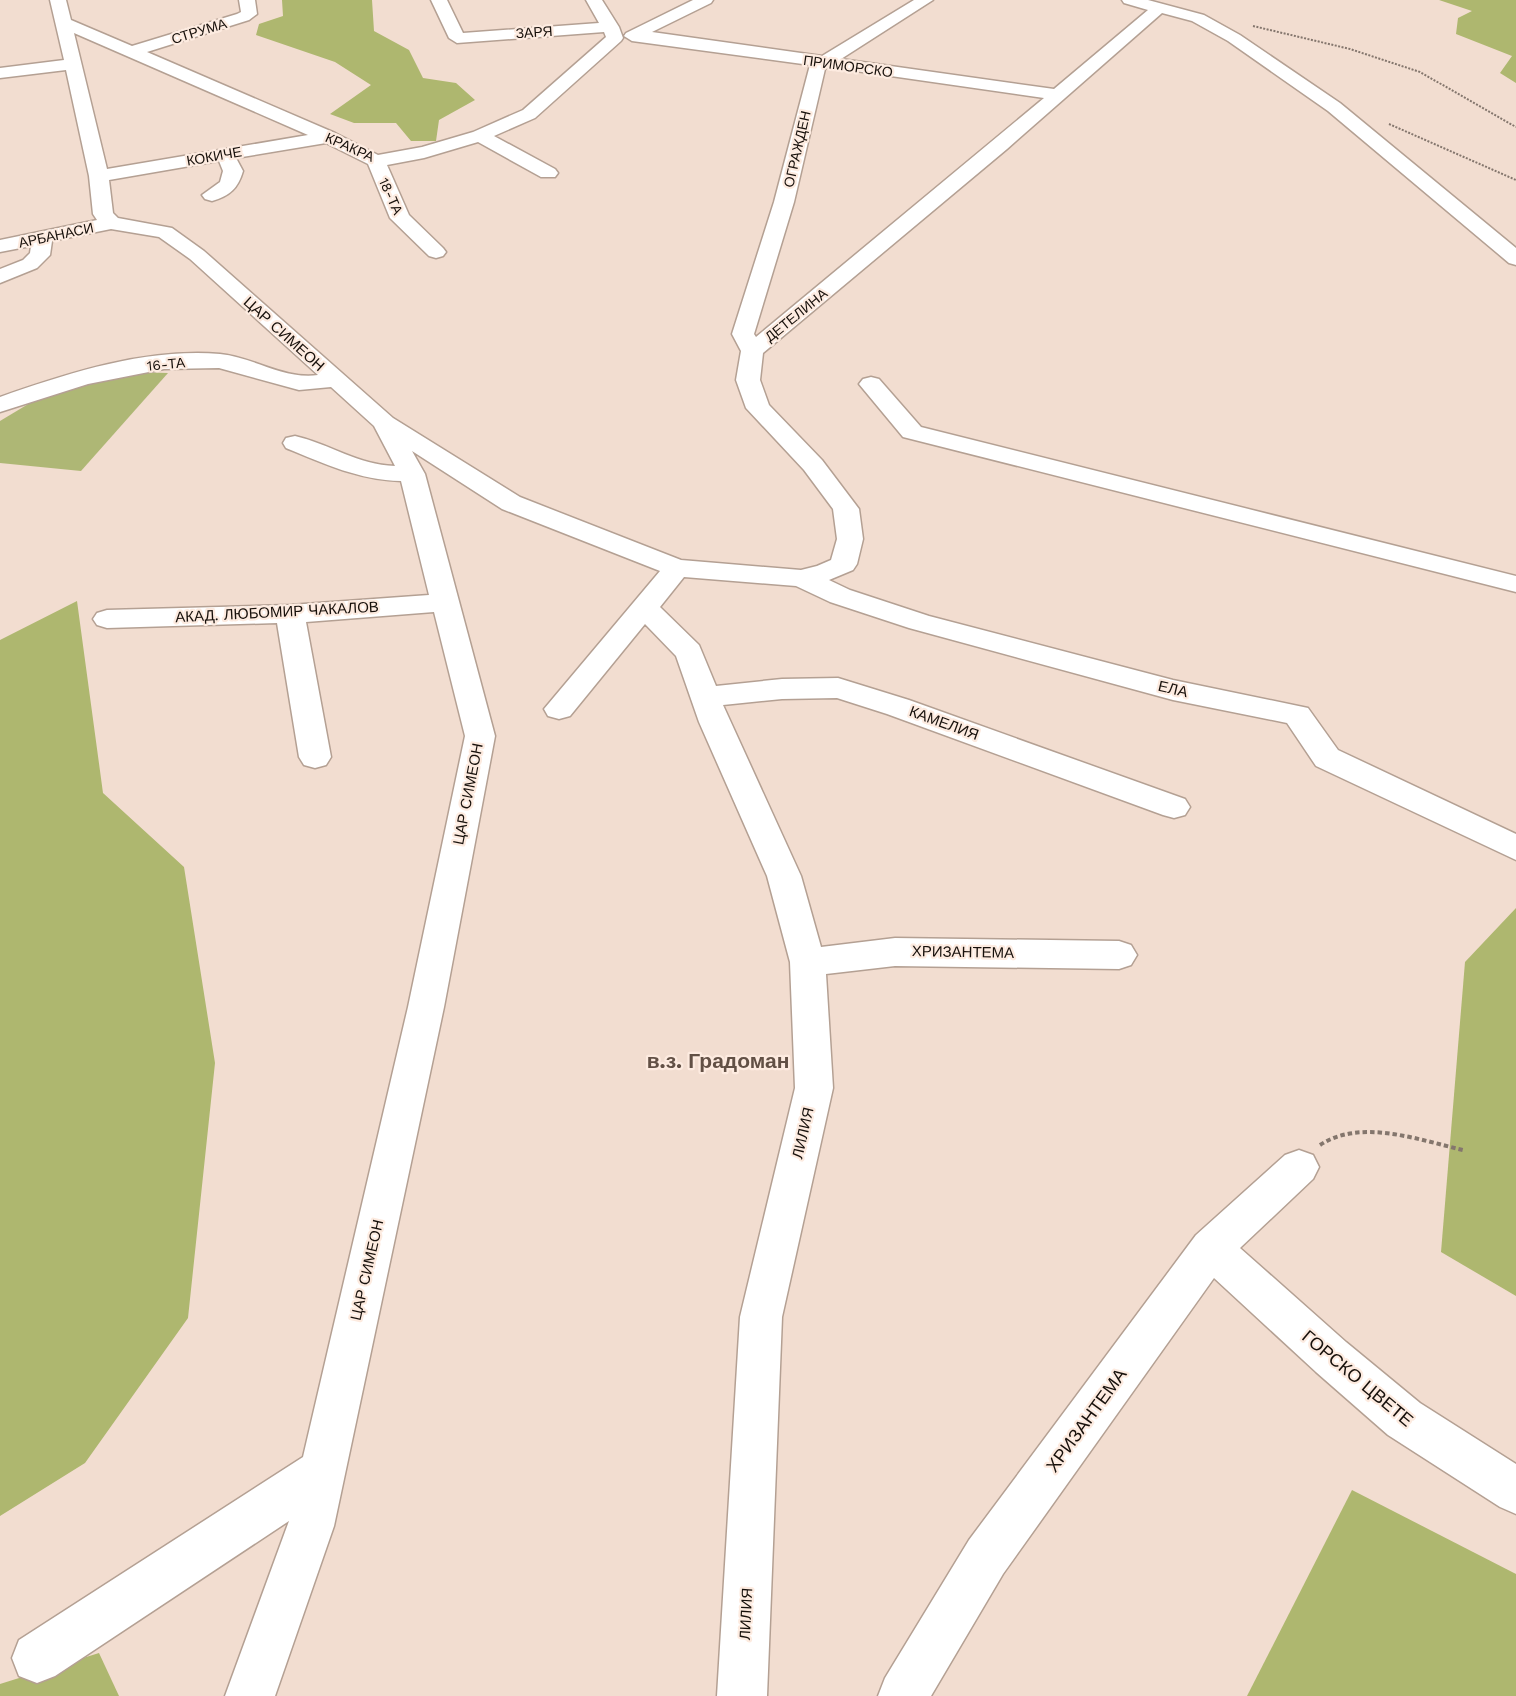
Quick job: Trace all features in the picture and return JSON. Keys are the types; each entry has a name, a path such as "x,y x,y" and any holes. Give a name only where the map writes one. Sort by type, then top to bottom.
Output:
{"street":[{"path":"58,0 99,176 103,214 111,223"},
{"name":"СТРУМА","path":"134,51 243,17 249,14 247,0"},
{"name":"ЗАРЯ","path":"439,0 457,38 613,32 636,35"},
{"path":"594,0 613,32"},
{"path":"636,35 705,0"},
{"path":"823,62 925,0"},
{"path":"1130,0 1198,18 1234,38 1334,107 1516,259"},
{"name":"ДЕТЕЛИНА","path":"384,422 511,503 677,568 801,578 825,573 843,564 850,539 846,509 813,465 758,408 748,380 752,351 1059,95 1159,8"},
{"name":"КРАКРА","path":"65,23 328,137 376,161 424,152 480,136 529,114 613,32"},
{"name":"ПРИМОРСКО","path":"636,35 1059,95"},
{"name":"ОГРАЖДЕН","path":"752,351 743,334 745,325 784,202 815,73 817,67 823,62"},
{"path":"0,73 74,64"},
{"path":"480,136 548,173"},
{"name":"КОКИЧЕ","path":"99,176 328,137"},
{"path":"213,195 229,185 233,171 225,154"},
{"name":"18-ТА","path":"376,161 384,185 400,218 436,252"},
{"name":"АРБАНАСИ","path":"0,246 111,223"},
{"name":"ЦАР СИМЕОН","path":"111,223 165,232 178,239 384,422 412,474 480,736 426,1007 311,1526 250,1696"},
{"path":"0,277 30,264 40,255 42,238"},
{"name":"16-ТА","path":"0,405 45,389 156,363 219,361 295,383 334,379"},
{"path":"871,384 912,432 1516,584"},
{"path":"0,414 45,389"},
{"path":"295,443 353,467 375,473 412,474"},
{"path":"559,709 677,568"},
{"name":"ЕЛА","path":"801,578 840,596 919,622 1173,690 1297,715 1327,758 1516,848"},
{"name":"АКАД. ЛЮБОМИР ЧАКАЛОВ","path":"106,620 290,614 446,602"},
{"name":"ЛИЛИЯ","path":"644,607 689,652 714,722 784,876 808,962 814,1088 761,1317 742,1696"},
{"path":"290,614 315,758"},
{"name":"КАМЕЛИЯ","path":"705,697 782,689 838,688 898,707 1174,807"},
{"name":"ХРИЗАНТЕМА","path":"808,962 895,952 1119,955"},
{"name":"ХРИЗАНТЕМА","path":"903,1696 986,1557 1211,1248 1299,1167"},
{"name":"ГОРСКО ЦВЕТЕ","path":"1211,1248 1331,1357 1404,1419 1516,1491"},
{"path":"37,1658 322,1472"}],"path":[{"path":"1244,24 1350,49 1420,72 1516,127"},
{"path":"1334,107 1357,112 1413,132 1516,180"},
{"path":"1299,1167 1326,1139 1363,1131 1405,1137 1463,1150"}],"green space":[{"path":"282,0 372,0 374,31 409,50 423,78 456,83 475,100 439,120 436,141 411,141 396,123 354,123 330,114 371,85 335,62 256,35 259,24 283,16"},
{"path":"1439,0 1516,0 1516,83 1500,73 1512,56 1456,34 1458,18 1472,11"},
{"path":"131,372 168,373 81,471 0,463 0,421 35,400"},
{"path":"77,601 103,793 184,867 215,1063 188,1318 85,1463 0,1516 0,640"},
{"path":"1516,908 1516,1296 1441,1252 1465,962"},
{"path":"1352,1490 1516,1574 1516,1696 1247,1696"},
{"path":"99,1653 119,1696 0,1696 0,1684"}],"district":[{"name":"в.з. Градоман","path":"718,1060"}]}
